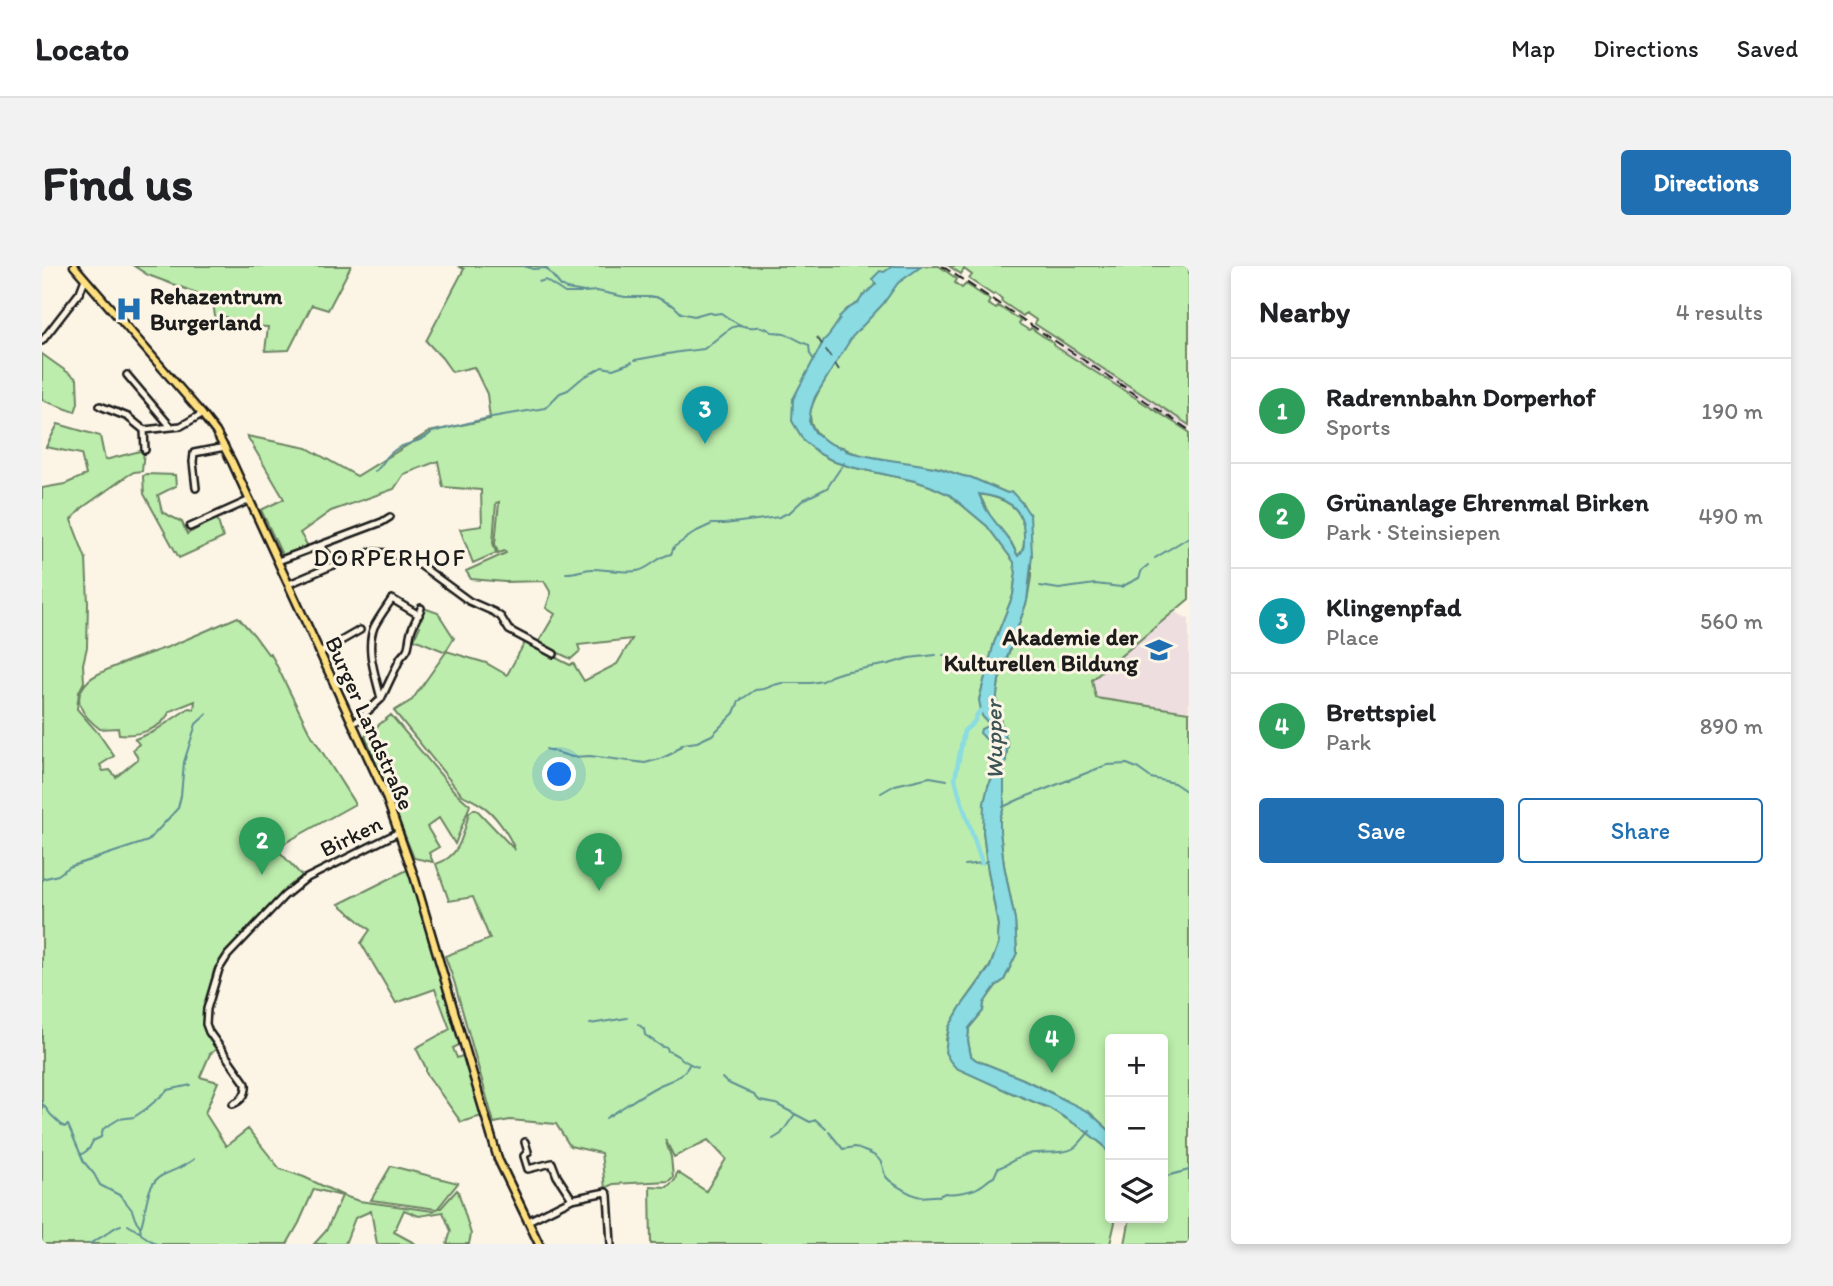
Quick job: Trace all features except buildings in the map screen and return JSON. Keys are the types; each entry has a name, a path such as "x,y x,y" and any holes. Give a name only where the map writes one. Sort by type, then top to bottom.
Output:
{"main road":[{"name":"Burger Landstraße","path":"74,266 202,414 225,447 250,499 385,794 414,876 498,1159 539,1244"}],"street":[{"path":"42,341 80,292 85,279"},
{"path":"127,374 171,427"},
{"path":"100,406 128,417 144,430 185,424 202,414"},
{"path":"144,430 145,450"},
{"path":"196,488 194,453 225,447"},
{"path":"190,527 250,499"},
{"path":"278,561 321,547 390,517"},
{"path":"321,547 336,564"},
{"path":"289,584 336,564 377,551 414,561 472,603 501,617 509,631 554,654"},
{"path":"382,699 371,650 374,627 392,599 419,615"},
{"path":"353,723 382,699 410,643 409,637 421,608"},
{"path":"320,653 357,631 349,623"},
{"name":"Birken","path":"233,1104 243,1097 246,1084 207,1029 206,1019 217,973 223,961 284,896 305,878 399,832"},
{"path":"525,1142 528,1152 524,1156 528,1169 552,1163 572,1199"},
{"path":"528,1221 572,1199 607,1193 611,1244"}],"shaded area":[{"path":"1052,344 1063,349 1066,345 1145,396 1189,425 1189,432"},
{"name":"Akademie der Kulturellen Bildung","path":"1175,612 1189,619 1189,712 1096,698 1092,680"}],"green space":[{"path":"134,266 351,266 328,310 312,305 289,350 265,351 268,327 224,325 226,317 215,318 213,299 148,275"},
{"path":"458,266 939,266 957,279 955,283 962,288 966,284 990,300 988,304 996,309 998,306 1021,321 1019,324 1029,330 1031,328 1053,345 1189,432 1189,599 1092,680 1096,698 1189,712 1189,1244 1125,1244 1129,1223 1168,1223 1168,1034 1105,1034 1105,1126 1089,1112 971,1056 969,1028 983,1011 984,1003 990,994 1004,980 1017,952 1015,920 1000,831 1008,745 997,709 997,695 999,681 1027,601 1031,577 1023,503 970,477 939,468 860,455 823,439 812,425 810,411 825,380 793,399 820,454 835,462 915,481 950,495 987,526 1014,562 1016,572 1013,595 994,643 979,700 990,725 984,737 991,744 992,778 988,786 983,831 999,942 990,966 949,1027 946,1040 971,1074 1049,1108 1103,1145 1105,1223 1115,1223 1110,1244 651,1244 650,1186 667,1187 675,1180 677,1172 706,1191 726,1159 708,1140 674,1157 665,1139 671,1157 673,1177 669,1181 613,1184 605,1188 601,1153 570,1146 556,1124 510,1120 494,1123 445,956 490,939 473,897 449,901 436,864 455,851 469,813 474,809 515,850 496,819 486,808 461,794 394,711 412,700 446,652 414,639 420,626 417,624 424,608 438,613 454,638 446,651 486,663 507,675 525,642 570,665 573,663 584,681 617,664 632,639 578,645 580,651 571,659 538,643 555,614 546,608 551,593 544,581 471,579 466,571 506,553 498,553 495,544 499,502 496,503 493,543 496,553 473,563 460,529 482,526 481,490 443,487 438,461 404,474 394,489 331,511 300,533 309,548 283,557 261,510 284,499 247,436 307,448 357,476 429,432 490,419 487,394 474,367 452,372 426,341 464,269"},
{"path":"949,266 1189,266 1189,425 1035,324 1036,320 1026,313 1023,316 1001,301 995,293 993,295 969,279 972,275 964,269 961,274"},
{"path":"42,354 77,379 78,403 75,412 42,400"},
{"path":"58,424 100,436 105,460 144,450 142,471 127,476 82,508 71,520 86,559 88,603 84,682 79,692 77,709 114,756 100,765 103,771 110,770 116,777 138,759 133,749 139,744 135,739 153,732 189,708 194,709 195,701 170,711 155,727 133,734 119,734 118,728 100,729 84,713 79,700 83,687 89,680 115,666 238,617 268,654 270,653 309,731 355,804 276,848 303,877 263,915 214,970 203,1016 208,1037 219,1047 210,1054 200,1077 218,1082 205,1113 226,1146 248,1129 280,1169 359,1201 433,1211 437,1209 371,1200 391,1166 458,1183 438,1208 458,1191 471,1234 469,1244 447,1244 451,1231 443,1212 419,1216 404,1210 394,1232 416,1244 377,1244 371,1211 355,1218 345,1244 314,1244 326,1231 342,1196 314,1189 287,1244 42,1244 42,488 65,484 86,475 81,454 46,447"},
{"path":"175,475 176,486 158,495 162,512 182,522 187,534 217,518 223,538 179,558 144,494 143,476"},
{"path":"979,494 1005,501 1017,510 1024,535 1023,549 1018,556 1011,542 990,516"},
{"path":"391,715 454,791 470,805 455,844 439,818 427,827 439,847 429,853 433,862 414,858 365,736"},
{"path":"409,869 461,1044 453,1048 457,1058 465,1055 482,1116 461,1122 426,1073 416,1048 450,1029 435,989 396,1003 361,943 370,930 339,904"}],"water":[{"name":"Wupper","path":"893,266 922,266 898,283 883,304 852,337 815,397 809,421 815,432 827,442 843,447 846,451 938,468 970,477 1007,493 1012,492 1030,515 1032,555 1027,601 999,680 997,695 997,709 1008,745 1000,831 1015,920 1017,953 1004,980 990,994 984,1003 983,1011 969,1028 971,1056 1089,1112 1105,1126 1105,1148 1083,1129 1049,1108 956,1068 945,1052 949,1027 990,967 999,942 983,831 984,803 992,778 992,757 991,744 980,733 981,729 990,725 982,716 979,700 994,643 1013,595 1016,572 1014,562 987,526 950,495 915,481 835,462 804,441 792,421 793,399 824,340 839,317 858,303 876,284 872,279 880,271 884,272","holes":["979,494 1011,505 1021,517 1024,544 1018,556"]}],"waterway":[{"path":"524,266 533,269 546,268 561,286 567,289 597,291 625,297 656,297 674,306 681,313 694,316 708,312 721,313 743,326 763,327 809,345 814,360"},
{"path":"539,282 545,280 565,293 581,293"},
{"path":"635,360 704,349 725,332 741,325"},
{"path":"375,471 395,450 432,432 492,417 545,408 560,393 602,367 613,369 632,362"},
{"path":"566,573 592,569 627,572 642,570 671,554 674,547 712,524 779,517 790,512 803,500 827,488 844,463"},
{"path":"1155,558 1189,537"},
{"path":"1040,586 1059,589 1095,584 1121,587 1139,578 1148,565"},
{"path":"546,749 572,757 590,756 645,763 673,753 683,744 697,742 712,735 734,713 739,701 755,690 782,683 823,681 843,672 936,655"},
{"path":"943,655 989,666"},
{"name":"Wupper","path":"982,863 955,779 964,731 974,722 978,713 985,709"},
{"path":"42,879 58,875 69,867 148,841 178,808 184,762 196,724 207,714"},
{"path":"1003,807 1107,765 1127,764 1151,778 1174,783 1189,792"},
{"path":"881,793 895,785 930,777 947,780"},
{"path":"965,865 988,861"},
{"path":"590,1024 627,1018"},
{"path":"638,1024 644,1029 645,1035 698,1067"},
{"path":"606,1118 651,1090 680,1076 689,1065"},
{"path":"722,1078 760,1101 776,1104 810,1122 816,1120 826,1129"},
{"path":"81,1155 89,1149 93,1141 101,1137 103,1129 119,1119 134,1117 168,1090 191,1085"},
{"path":"42,1103 64,1127 68,1125 84,1162 100,1185 121,1196 132,1210 141,1234 156,1244"},
{"path":"773,1139 781,1134 795,1114"},
{"path":"829,1132 843,1149 855,1147 878,1158 890,1181 909,1193 923,1197 976,1188 994,1177 998,1168 1025,1155 1074,1148 1090,1131"},
{"path":"141,1226 147,1197 153,1184 163,1175 194,1159"},
{"path":"1168,1176 1189,1170"},
{"path":"90,1244 121,1225"},
{"path":"128,1225 139,1232"}],"ferry route":[{"path":"817,337 839,370"}],"railway":[{"path":"942,266 1189,430"}],"place":[{"name":"Rehazentrum Burgerland","path":"129,309"},
{"name":"Klingenpfad","path":"705,444"},
{"name":"Akademie der Kulturellen Bildung","path":"1159,650"},
{"name":"Grünanlage Ehrenmal Birken","path":"262,875"},
{"name":"Radrennbahn Dorperhof","path":"599,891"},
{"name":"Brettspiel","path":"1052,1073"}],"district":[{"name":"DORPERHOF","path":"390,558"}]}
